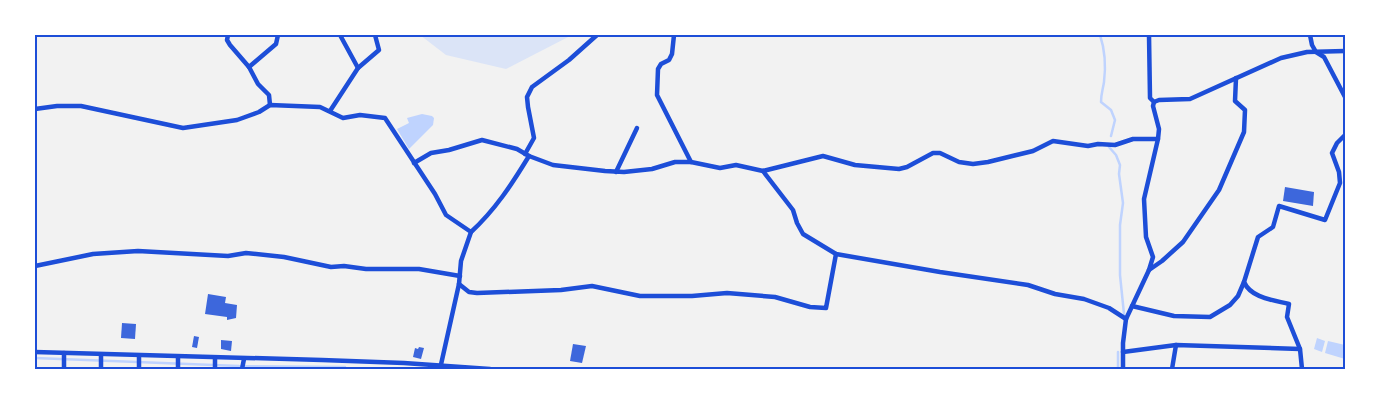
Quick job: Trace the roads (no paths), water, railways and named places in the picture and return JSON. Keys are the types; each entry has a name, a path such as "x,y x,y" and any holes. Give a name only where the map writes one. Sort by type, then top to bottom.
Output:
{"street":[{"path":"228,35 227,40 230,45 250,67 258,84 270,95 270,105"},
{"path":"250,67 276,44 278,35"},
{"path":"340,35 358,68"},
{"path":"330,112 358,68 379,50 375,35"},
{"path":"440,368 459,284 461,261 471,232 497,205 527,155 534,138 527,97 532,87 570,60 596,35"},
{"path":"674,35 672,54 669,60 661,64 658,69 657,95 691,162"},
{"path":"1123,369 1126,319 1153,258 1146,237 1144,199 1159,129 1153,106 1154,102 1150,98 1149,35"},
{"path":"1310,35 1312,45 1316,52 1324,56 1345,97"},
{"path":"1154,102 1159,100 1190,99 1281,58 1307,52 1345,50"},
{"path":"1149,270 1184,242 1219,190 1237,151 1244,132 1246,119 1245,110 1235,101 1236,78"},
{"path":"35,109 81,106 183,128 237,120 259,112 270,105 320,107 343,118 360,115 385,118 435,194 446,215 471,232"},
{"path":"616,172 637,128"},
{"path":"1132,306 1174,316 1210,317 1230,305 1238,296 1244,282 1258,237 1273,227 1280,206 1325,220 1340,183 1339,172 1332,153 1337,143 1345,136"},
{"path":"414,163 431,153 449,150 482,140 517,149 553,165 616,172 652,169 675,162 691,162 720,168 736,165 763,171 823,156 855,165 899,169 907,167 933,153 940,153 959,162 973,164 1033,151 1053,141 1088,146 1098,144 1115,145 1132,139 1158,139"},
{"path":"763,171 794,210 797,223 803,234 836,254 1028,285 1055,294 1084,299 1109,308 1126,319"},
{"path":"35,266 93,254 138,251 228,256 246,253 331,267 419,270 460,276"},
{"path":"459,284 469,292 477,293 562,290 592,286 640,296 692,296 727,293 775,297 810,307 826,308 836,254"},
{"path":"1244,282 1251,292 1289,304 1287,317 1300,349 1302,369"},
{"path":"1123,352 1176,345 1300,349"},
{"path":"1172,369 1176,345"},
{"path":"35,352 64,358 101,356 139,362 178,364 215,360 243,365 322,360 440,368 490,369"},
{"path":"101,356 101,367"},
{"path":"64,358 64,369"},
{"path":"215,360 215,368"}],"water":[{"path":"422,114 434,118 433,125 409,149 397,129 409,123 407,118"},
{"path":"1317,338 1325,341 1322,352 1314,349"},
{"path":"1328,341 1345,345 1345,359 1325,353"}],"waterway":[{"path":"1100,35 1105,64 1101,102 1111,110 1115,120 1111,136"},
{"path":"1109,147 1116,155 1120,165 1119,174 1123,203 1120,225 1120,275 1124,314"},
{"path":"1118,352 1118,369"},
{"path":"35,358 239,366 345,367"}]}
